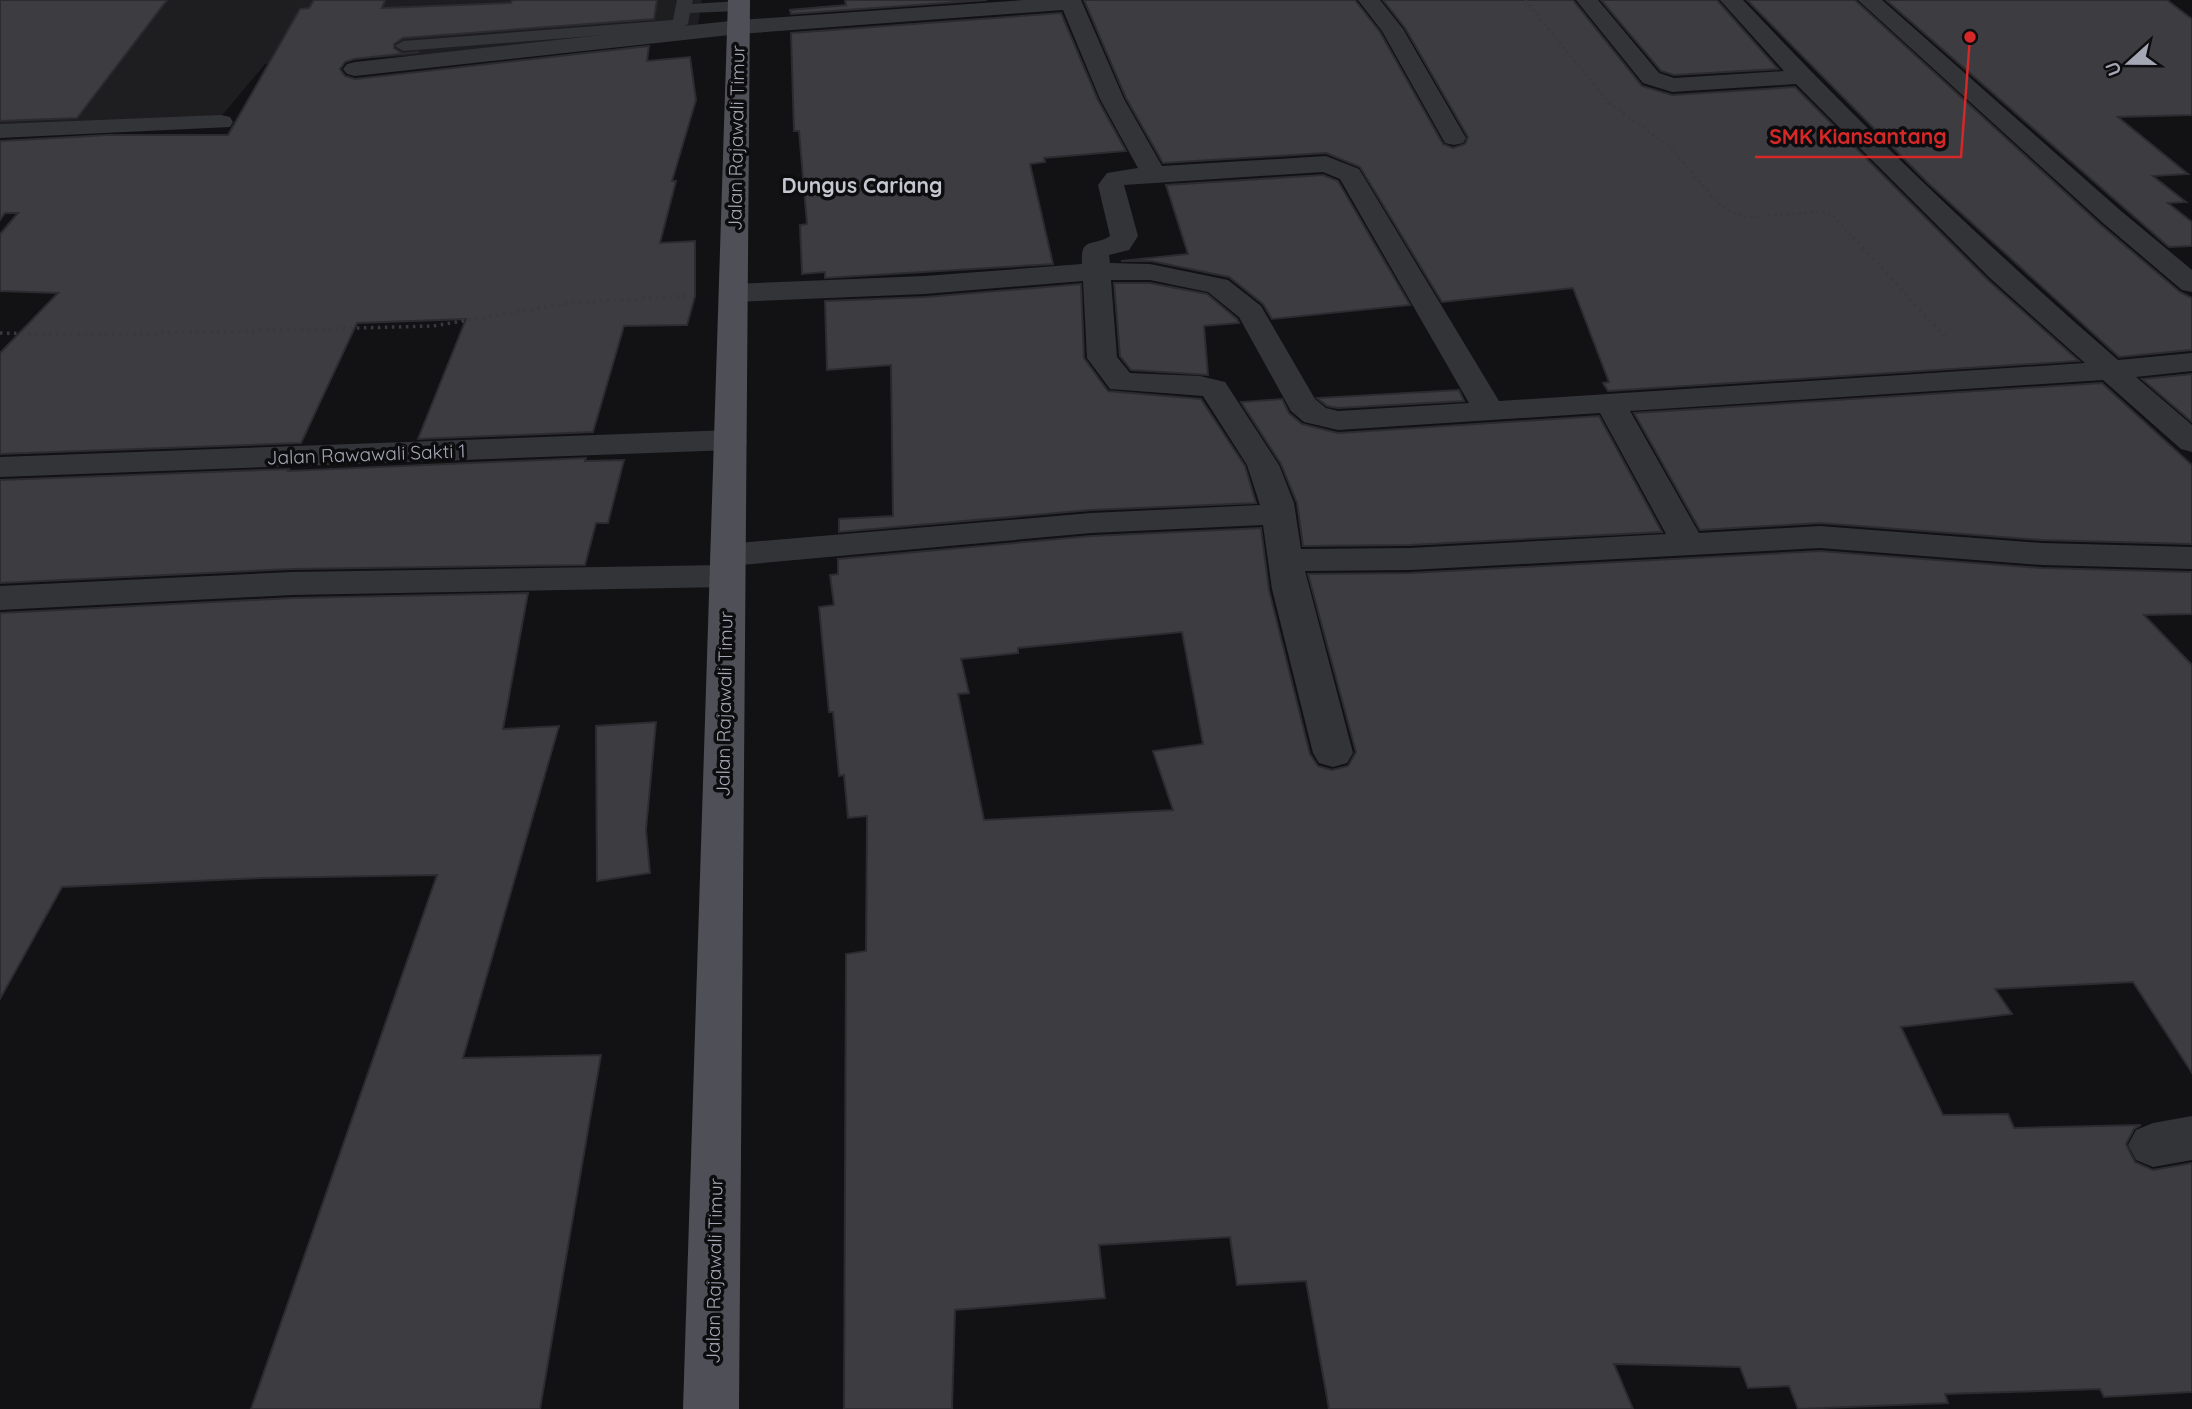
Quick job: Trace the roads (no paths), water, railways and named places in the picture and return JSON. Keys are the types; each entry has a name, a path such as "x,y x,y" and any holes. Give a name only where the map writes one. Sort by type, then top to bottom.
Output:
{"main road":[{"name":"Jalan Rajawali Timur","path":"711,1409 739,13"}],"street":[{"path":"1369,0 1392,29 1454,138"},
{"path":"1587,0 1651,78 1661,83 1672,85 1803,77"},
{"path":"1731,0 1803,77 2001,273 2192,442"},
{"path":"1869,0 2112,217 2192,284"},
{"path":"355,69 739,13 1071,2 1112,99 1154,174"},
{"path":"0,131 221,122"},
{"path":"1333,753 1290,589 1279,514 1263,465 1214,388 1121,382 1102,358 1095,250 1119,244 1124,236 1112,194 1113,181 1116,178 1154,174 1326,164 1350,174 1489,411"},
{"path":"733,293 925,285 1098,271 1150,272 1218,286 1251,312 1302,404 1325,420 1338,421 2112,370 2192,362"},
{"path":"1610,402 1688,544"},
{"name":"Jalan Rawawali Sakti 1","path":"0,467 731,440"},
{"path":"0,598 84,592 467,580 649,581 727,565 1091,523 1279,514"},
{"path":"1287,560 1410,559 1820,537 2042,554 2192,558"}],"lane":[{"path":"403,46 683,11 739,13"}],"place":[{"name":"SMK Kiansantang","path":"1970,37"}],"district":[{"name":"Dungus Cariang","path":"862,186"}]}
